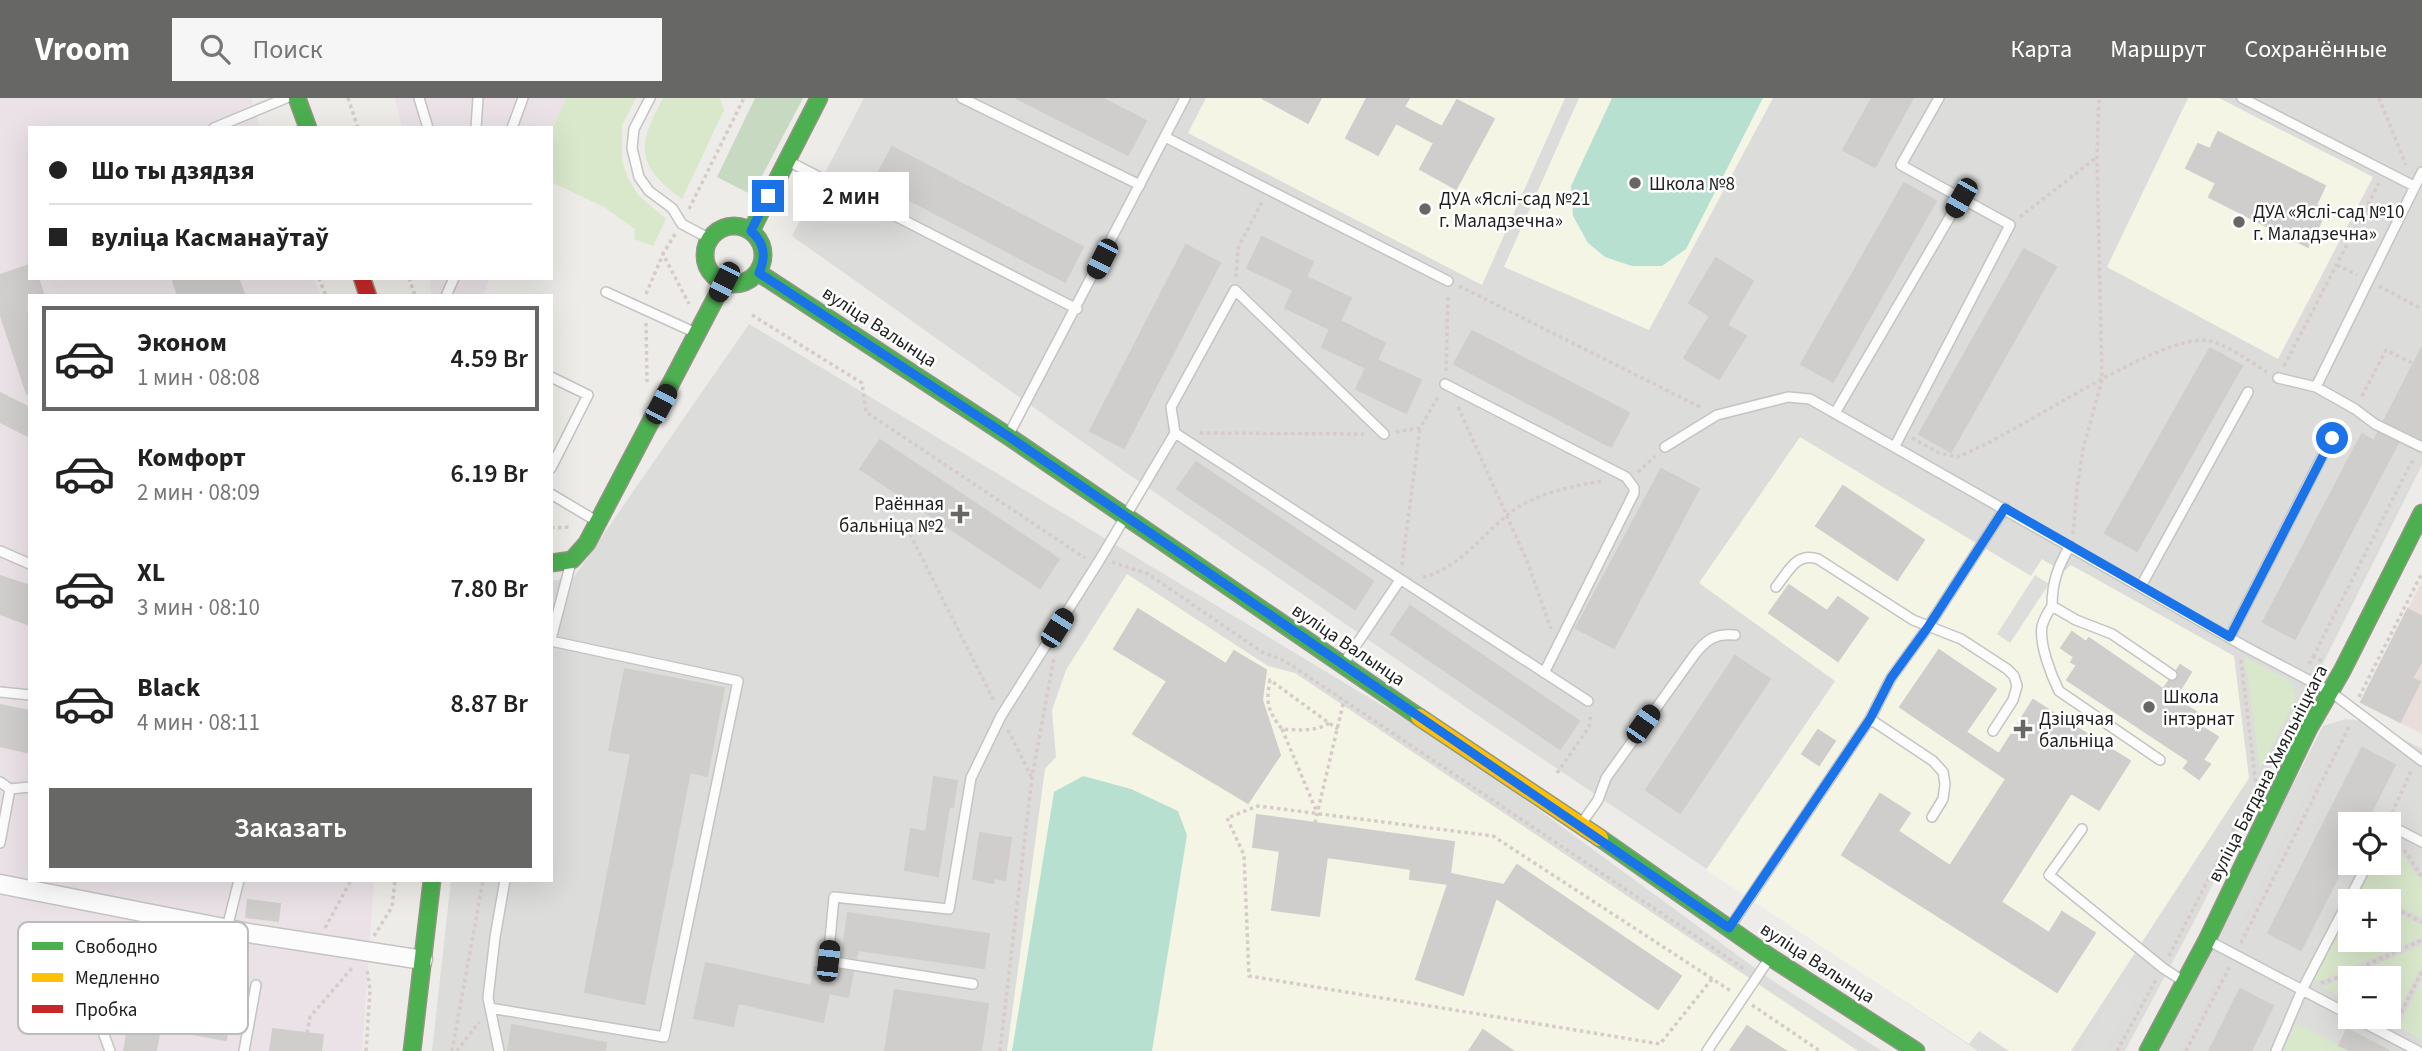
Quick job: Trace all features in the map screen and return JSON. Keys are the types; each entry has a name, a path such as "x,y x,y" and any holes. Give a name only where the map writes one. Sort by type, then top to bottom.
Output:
{"street":[{"path":"297,98 307,126"},
{"path":"751,231 819,98"},
{"path":"735,226 751,231 764,249 764,260 754,279 737,285 724,282 712,274 707,266 706,247 710,239 725,227 735,226"},
{"name":"вуліца Валынца","path":"759,273 1008,436 1343,666 1581,825 1770,957 1916,1051"},
{"path":"553,563 572,560 587,543 593,519 698,334 724,282"},
{"name":"вуліца Багдана Хмяльніцкага","path":"2148,1051 2207,940 2309,728 2331,692 2422,513"},
{"path":"412,1051 432,882"},
{"path":"0,884 196,922"},
{"path":"248,932 365,953 423,960"}],"lane":[{"path":"219,126 286,98"},
{"path":"419,98 427,126"},
{"path":"476,126 478,98"},
{"path":"513,126 523,98"},
{"path":"650,98 634,129 632,148 639,177 649,191 672,208 681,224 710,239"},
{"path":"962,98 1140,185"},
{"path":"1008,436 1077,309 1185,98"},
{"path":"1895,446 2010,225 1901,165 1939,98"},
{"path":"2242,98 2414,186"},
{"path":"1165,137 1448,281"},
{"path":"787,160 1077,309"},
{"path":"2316,387 2422,172"},
{"path":"1835,412 1961,198"},
{"path":"973,984 828,961 834,897 949,909 971,778 1001,716 1099,561 1175,433 1171,407 1235,290 1384,434"},
{"path":"606,292 698,334"},
{"path":"553,378 588,395 553,464"},
{"path":"2278,378 2316,387 2375,424 2422,449"},
{"path":"1447,385 1626,477 1634,488 1634,494 1544,673"},
{"path":"2141,586 2248,391"},
{"path":"1665,447 1717,415 1788,397 1810,399 2331,692 2391,735 2420,760"},
{"path":"1175,433 1588,701"},
{"path":"2230,637 2332,438"},
{"path":"553,495 593,519"},
{"path":"1729,928 1870,719 1891,678 1928,627 2005,508"},
{"path":"2070,546 2057,568 2052,586 2052,606 2043,623 2041,635 2052,678 2059,691 2160,760"},
{"path":"0,551 28,563"},
{"path":"1776,587 1800,557 1808,556 1836,569 1913,620 1961,639 2007,669 2017,686 2013,700 1993,731"},
{"path":"553,632 572,560"},
{"path":"1343,666 1400,580"},
{"path":"2052,606 2076,620 2112,634 2172,675"},
{"path":"1581,825 1598,800 1606,778 1695,654 1707,640 1721,633 1735,635"},
{"path":"490,1008 664,1037 738,681 553,640"},
{"path":"0,692 28,695"},
{"path":"1870,719 1933,761 1943,772 1943,799 1932,817"},
{"path":"0,782 10,789 28,788"},
{"path":"0,843 10,789"},
{"path":"2082,829 2049,875 2184,982"},
{"path":"2401,831 2422,842"},
{"path":"2276,1051 2304,988 2362,875"},
{"path":"228,922 238,882"},
{"path":"499,1051 488,998 505,882"},
{"path":"2207,940 2338,1008"},
{"path":"1707,1051 1770,957"},
{"path":"248,1029 256,985"},
{"path":"2376,1029 2418,1051"},
{"path":"104,1034 110,1051"}],"path":[{"path":"348,98 357,126"},
{"path":"647,384 646,295 663,254 681,224 744,98"},
{"path":"2070,546 2083,449 2102,380 2097,157 2099,98"},
{"path":"2379,98 2414,186"},
{"path":"2010,225 2097,157"},
{"path":"1903,432 1939,453 1957,457 2102,380 2155,354 2192,341 2220,345 2278,378 2385,172"},
{"path":"1235,290 1238,248 1268,190"},
{"path":"663,254 691,307"},
{"path":"1448,281 1717,415"},
{"path":"752,315 862,383 866,412 1090,561 1099,561"},
{"path":"2355,409 2386,350 2422,368"},
{"path":"1447,385 1508,514 1558,646"},
{"path":"1420,428 1400,580 1429,576 1459,560 1508,514 1570,486 1626,477 1642,470 1665,447"},
{"path":"2306,670 2411,463 2422,449"},
{"path":"553,528 574,527 593,519"},
{"path":"910,534 1032,777"},
{"path":"1105,572 1111,562 1148,574 1262,652 1285,661 1344,700 1757,978"},
{"path":"2358,702 2422,573"},
{"path":"2240,652 2256,785 2262,774"},
{"path":"1000,1051 1032,777 1055,653"},
{"path":"2313,657 2332,666"},
{"path":"1317,812 1282,729 1271,715 1267,699 1270,680 1338,729"},
{"path":"1315,823 1344,700"},
{"path":"1557,773 1590,727 1592,716 1588,701"},
{"path":"2186,1051 2352,721"},
{"path":"1282,729 1321,728 1329,723"},
{"path":"2332,741 2339,744"},
{"path":"2394,812 2420,760"},
{"path":"2117,1051 2163,968 2250,797"},
{"path":"1712,979 1660,1044 1249,976 1244,855 1227,818 1258,806 1493,836 1743,999 1820,1051"},
{"path":"2402,847 2422,877"},
{"path":"320,936 350,882"},
{"path":"454,1051 483,882"},
{"path":"2401,911 2422,922"},
{"path":"2304,988 2340,977 2422,940"},
{"path":"307,1032 310,1017 365,953"},
{"path":"2389,1036 2422,971"},
{"path":"454,1051 490,1008"}],"shaded area":[{"path":"0,98 251,98 259,126 28,126 28,280 315,280 320,294 28,294 28,882 374,882 362,1051 0,1051"},
{"path":"395,98 566,98 553,127 402,126"},
{"path":"864,98 2422,98 2422,465 2196,918 2125,1051 1978,1051 1489,723 1118,467 792,236"},
{"name":"ДУА «Яслі-сад №21 г. Маладзечна»","path":"1206,98 1565,98 1482,285 1188,133"},
{"name":"Школа №8","path":"1579,98 1773,98 1649,330 1504,267"},
{"name":"ДУА «Яслі-сад №10 г. Маладзечна»","path":"2188,98 2219,98 2373,177 2278,359 2107,267"},
{"path":"430,280 489,280 483,294 431,294"},
{"path":"749,324 1461,753 1770,979 1882,1051 432,1051 451,882 553,882 553,581 574,577"},
{"name":"Дзіцячая бальніца","path":"1800,437 2031,576 2042,559 2063,572 2071,565 2234,656 2249,778 2071,1051 2009,1051 1979,1031 1969,1044 1706,870 1835,681 1699,583"},
{"path":"1127,574 1268,666 1295,673 1858,1051 1007,1051 1045,769 1056,757 1052,710 1066,670"},
{"path":"2035,575 2049,584 2010,643 1997,634"},
{"path":"2422,581 2422,734 2361,702"},
{"path":"2346,719 2371,722 2422,749 2422,1051 2157,1051 2323,726"},
{"path":"2301,770 2313,776 2241,922 2230,917"},
{"path":"2203,970 2218,977 2178,1051 2160,1051"},
{"path":"2121,984 2137,995 2103,1051 2080,1051"},
{"path":"2303,1008 2338,1025 2338,1029 2347,1029 2339,1045 2296,1023"}],"green space":[{"path":"566,98 636,98 622,125 622,161 638,195 666,219 653,246 634,239 635,229 604,207 553,183 553,127"},
{"path":"663,98 720,98 724,110 682,199 656,176 648,165 645,154 648,129"},
{"path":"755,98 803,98 752,195 717,177"},
{"path":"1612,98 1763,98 1686,249 1662,266 1632,266 1605,257 1588,243 1573,216 1571,186"},
{"path":"2245,657 2291,682 2296,698 2260,769"},
{"path":"1083,776 1131,789 1178,811 1187,835 1152,1051 1012,1051 1054,792"},
{"path":"2401,852 2422,883 2422,918 2401,908 2401,889 2362,888 2368,875 2401,875"},
{"path":"2401,915 2422,925 2422,937 2401,946"},
{"path":"2338,932 2338,952 2387,952 2354,966 2338,966 2338,973 2313,981"},
{"path":"2422,945 2422,965 2401,1006 2401,966 2372,966"},
{"path":"2338,980 2338,996 2322,987"},
{"path":"2422,980 2422,1039 2401,1028 2401,1021"},
{"path":"2296,1023 2351,1051 2283,1051"}],"building":[{"path":"1016,98 1102,98 1146,121 1128,155"},
{"path":"1262,98 1321,98 1308,123"},
{"path":"1367,98 1409,98 1404,107 1442,127 1457,100 1494,119 1456,189 1420,169 1434,143 1396,123 1378,155 1346,138"},
{"path":"1872,98 1913,98 1875,167 1843,150"},
{"path":"2218,132 2325,186 2316,205 2327,210 2308,247 2209,197 2216,183 2186,168 2198,144 2210,149"},
{"path":"892,147 1083,247 1065,282 874,181"},
{"path":"1904,183 1936,201 1833,382 1801,364"},
{"path":"1262,237 1313,262 1306,277 1351,298 1340,321 1385,343 1377,360 1421,380 1406,413 1356,389 1366,368 1322,347 1330,329 1285,308 1293,290 1247,268"},
{"path":"1186,245 1220,263 1124,448 1090,431"},
{"path":"2024,249 2056,267 1951,452 1919,434"},
{"path":"1716,258 1753,281 1727,325 1746,336 1719,379 1684,358 1710,316 1689,303"},
{"path":"28,266 28,280 39,280 43,294 28,294 27,394 0,313 0,275"},
{"path":"173,280 239,280 244,294 177,294"},
{"path":"1472,331 1629,413 1611,447 1454,364"},
{"path":"2422,347 2422,439 2384,421"},
{"path":"2210,348 2242,366 2137,551 2105,533"},
{"path":"0,393 28,407 28,436 0,422"},
{"path":"2378,433 2398,443 2295,639 2263,622 2362,434 2374,441"},
{"name":"Раённая бальніца №2","path":"880,440 1059,559 1040,588 860,469"},
{"path":"1196,462 1373,581 1355,609 1177,489"},
{"path":"1661,469 1699,489 1614,648 1576,628"},
{"path":"1843,486 1924,540 1897,580 1816,526"},
{"path":"0,576 28,585 28,624 0,614"},
{"path":"1789,585 1827,611 1838,597 1868,618 1838,661 1769,613"},
{"path":"1410,606 1579,721 1560,749 1391,634"},
{"path":"1138,609 1226,664 1234,651 1266,670 1262,700 1280,755 1248,803 1133,734 1167,681 1114,649"},
{"path":"2408,609 2422,617 2422,661 2412,678 2420,682 2400,722 2361,702"},
{"name":"Школа інтэрнат","path":"2072,632 2086,642 2089,638 2163,689 2169,681 2177,679 2180,665 2191,672 2175,698 2204,717 2199,725 2218,737 2203,760 2210,764 2199,779 2184,768 2189,761 2067,680 2077,665 2071,662 2074,657 2061,648"},
{"name":"Дзіцячая бальніца","path":"1939,650 1996,689 1966,732 1999,754 2033,700 2130,761 2099,810 2071,793 2001,902 2049,933 2062,912 2095,933 2057,992 1842,855 1880,794 1910,813 1898,831 1950,866 2006,779 1900,707"},
{"path":"1735,656 1770,679 1680,813 1646,790"},
{"path":"625,669 724,688 707,776 690,772 644,1004 585,992 631,754 609,750"},
{"path":"0,705 28,711 28,753 0,746"},
{"path":"1818,730 1835,741 1819,765 1802,754"},
{"path":"2362,748 2395,765 2371,812 2338,812 2339,875 2301,950 2268,933"},
{"path":"934,777 957,781 953,807 949,807 938,876 905,870 911,829 926,832"},
{"path":"1257,815 1454,842 1449,882 1451,874 1504,885 1517,865 1681,976 1658,1009 1496,898 1463,995 1416,979 1448,884 1410,879 1411,869 1327,857 1319,916 1272,910 1280,851 1253,847"},
{"path":"980,833 1011,838 1005,880 994,878 993,883 973,879"},
{"path":"248,900 280,904 278,921 246,917"},
{"path":"848,913 989,934 984,968 858,950 856,958 842,956"},
{"path":"706,963 811,986 815,967 840,973 840,970 853,972 848,997 829,993 823,1022 738,1003 733,1026 694,1018"},
{"path":"2240,989 2273,1006 2251,1051 2209,1051"},
{"path":"895,990 988,1004 981,1051 885,1051"},
{"path":"512,1025 606,1043 605,1051 508,1051"},
{"path":"1747,1026 1786,1051 1730,1051"},
{"path":"273,1029 323,1035 321,1051 270,1051"},
{"path":"2347,1029 2389,1051 2351,1051 2339,1045"},
{"path":"1483,1030 1513,1051 1469,1051"},
{"path":"127,1034 159,1034 156,1051 124,1051"},
{"path":"193,1034 227,1034 226,1040"}],"traffic: fast":[{"path":"297,98 307,126"},
{"path":"751,231 819,98"},
{"path":"728,226 740,226 755,234 763,249 763,255 763,261 755,276 740,284 728,284 713,276 705,261 705,249 713,234 728,226"},
{"path":"759,273 1008,436 1419,717"},
{"path":"553,563 572,560 587,543 724,282"},
{"path":"2148,1051 2207,940 2309,728 2342,671 2422,513"},
{"path":"1600,838 1770,957 1916,1051"},
{"path":"412,1051 432,882"}],"traffic: slow":[{"path":"1419,717 1600,838"}],"traffic: jam":[{"path":"363,280 367,294"}],"place":[{"name":"Школа №8","path":"1635,183"},
{"name":"ДУА «Яслі-сад №21 г. Маладзечна»","path":"1425,209"},
{"name":"ДУА «Яслі-сад №10 г. Маладзечна»","path":"2239,222"},
{"name":"Раённая бальніца №2","path":"960,514"},
{"name":"Школа інтэрнат","path":"2149,707"},
{"name":"Дзіцячая бальніца","path":"2023,729"}],"route":[{"path":"768,196 751,231 764,249 764,260 759,273 1008,436 1729,928 1870,719 1891,678 1928,627 2005,508 2230,637 2332,438"}]}
